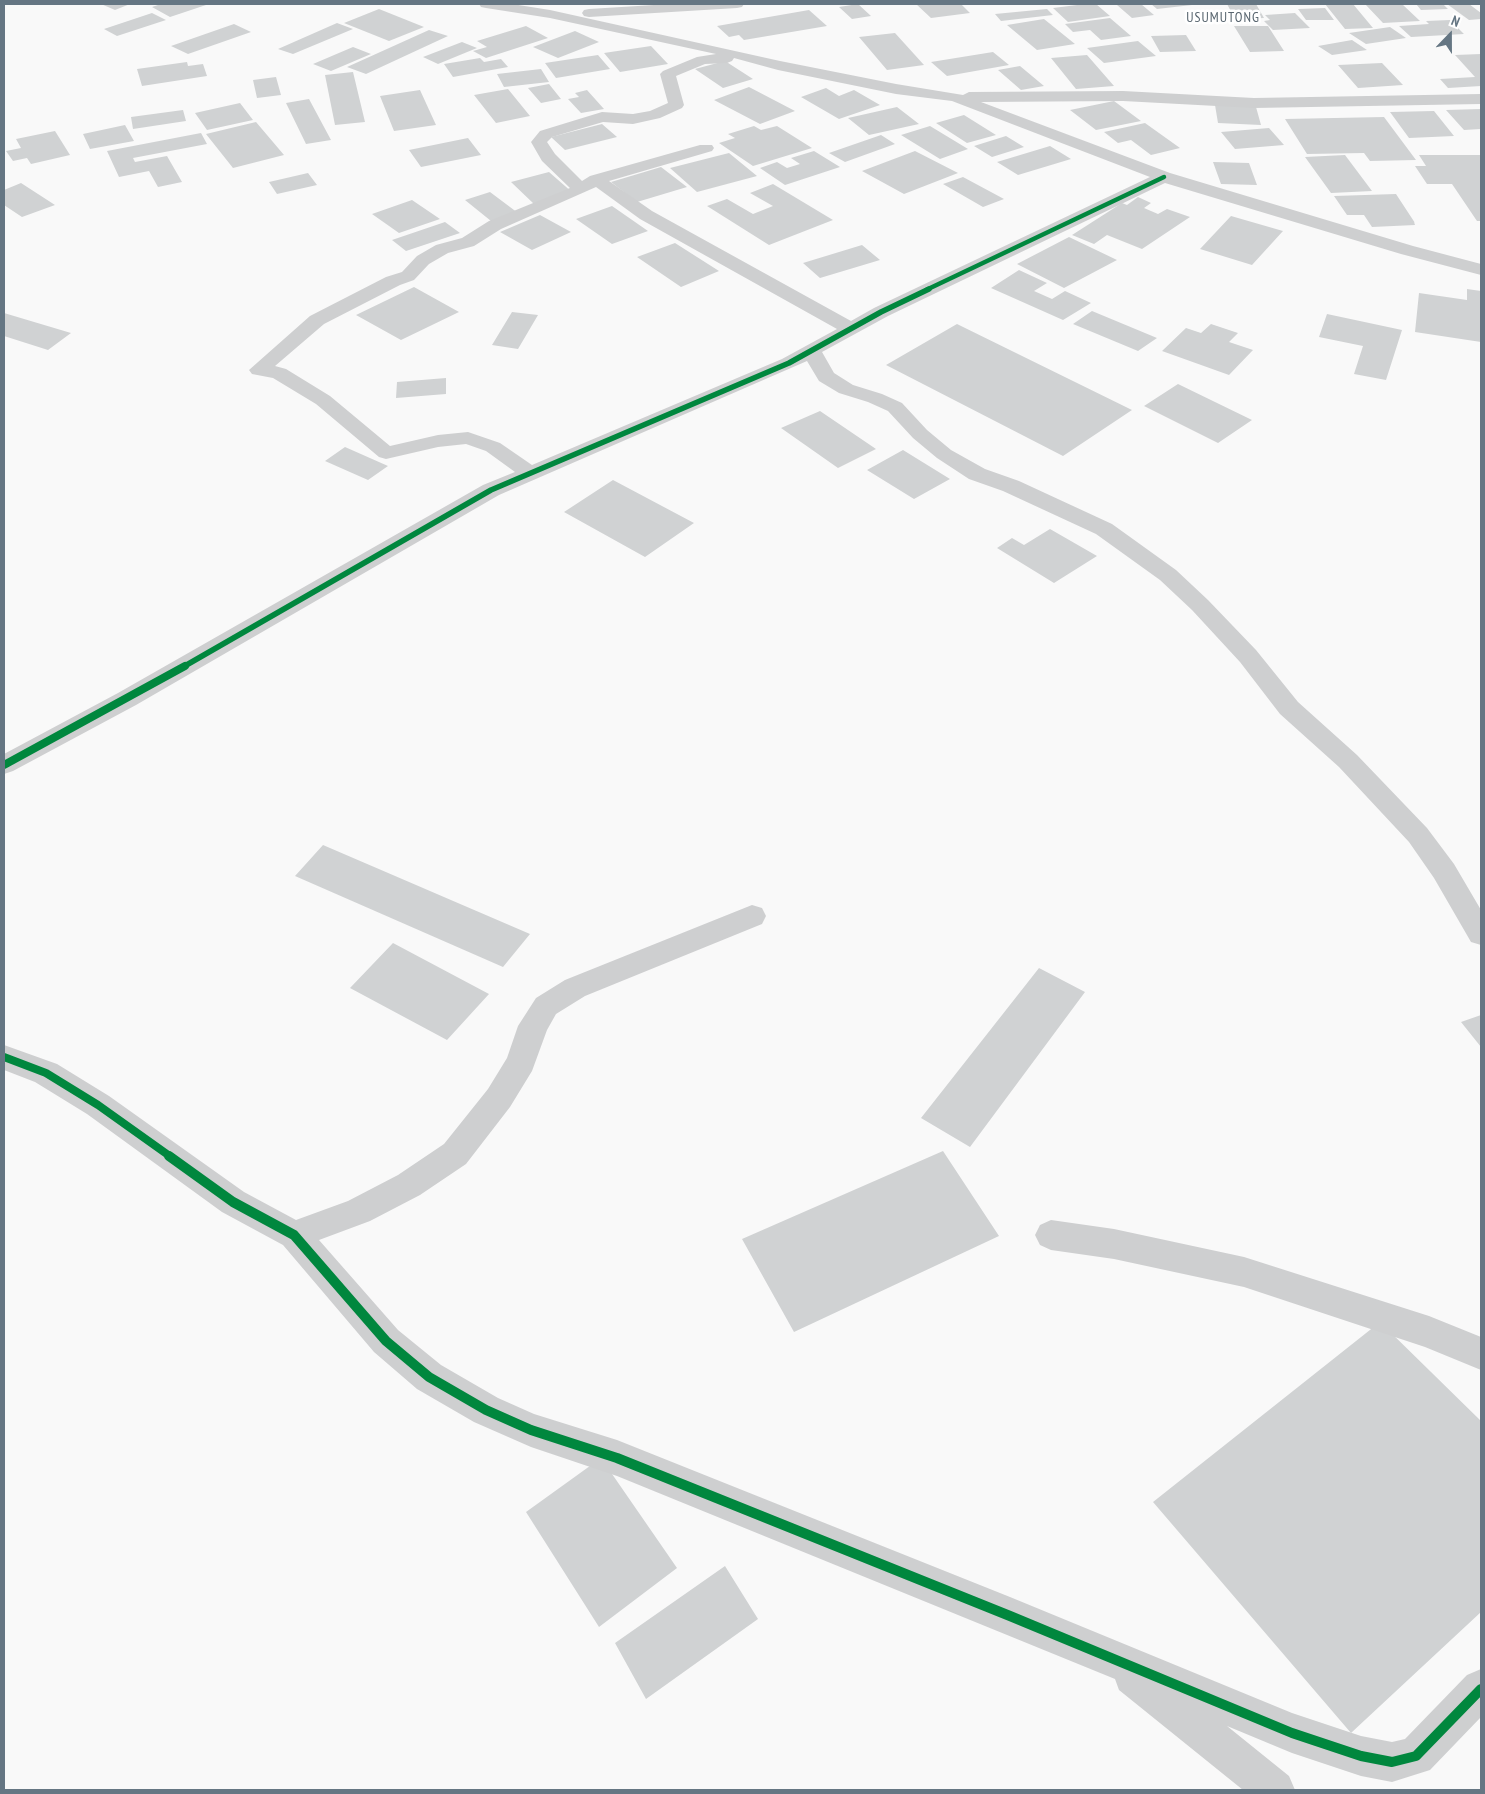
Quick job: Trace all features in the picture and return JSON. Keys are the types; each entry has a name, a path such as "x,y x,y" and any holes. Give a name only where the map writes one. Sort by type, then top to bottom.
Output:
{"street":[{"path":"486,4 550,14 778,65 887,87 955,98 1122,96 1254,103 1481,99"},
{"path":"550,14 737,4"},
{"path":"749,57 702,60 668,74 676,105 654,115 633,119 602,117 546,134 539,142 548,156 589,185 851,329"},
{"path":"955,98 1164,176 1407,250 1481,270"},
{"path":"530,473 493,447 468,438 438,441 386,453 323,400 279,373 259,370 316,320 393,280 408,276 423,260 442,250 468,242 495,224 589,185 706,148"},
{"path":"4,765 126,699 491,490 790,363 881,312 1164,176"},
{"path":"812,351 826,377 846,389 875,398 895,407 920,434 944,454 977,474 1011,486 1104,529 1168,575 1200,605 1248,656 1289,708 1348,762 1418,835 1444,871 1481,934"},
{"path":"294,1235 359,1211 409,1185 455,1154 499,1098 521,1062 533,1026 546,1006 575,988 752,916"},
{"path":"4,1057 46,1073 98,1105 233,1202 294,1235 386,1342 429,1377 486,1410 531,1430 616,1458 1109,1656 1292,1733 1361,1756 1392,1762 1416,1756 1481,1689"},
{"path":"1051,1235 1114,1244 1244,1272 1404,1323 1481,1354"},
{"path":"1109,1656 1275,1790"}],"building":[{"path":"101,4 130,4 115,10"},
{"path":"161,4 209,4 170,17 152,7"},
{"path":"858,4 871,16 852,19 839,7"},
{"path":"916,4 961,4 970,13 931,18"},
{"path":"1096,4 1110,16 1068,22 1053,8"},
{"path":"1141,4 1154,15 1132,18 1117,5"},
{"path":"1151,4 1192,4 1192,5 1157,9"},
{"path":"1227,4 1256,4 1264,18 1235,19"},
{"path":"1325,4 1353,4 1373,28 1345,29"},
{"path":"1365,4 1402,4 1420,21 1383,23"},
{"path":"1416,4 1443,4 1448,9 1421,10"},
{"path":"1447,4 1469,4 1481,13 1481,19 1469,20"},
{"path":"1325,8 1334,20 1306,20 1298,9"},
{"path":"379,9 424,27 389,41 344,23"},
{"path":"1047,9 1053,15 1001,21 995,14"},
{"path":"809,10 827,26 744,40 739,35 729,37 717,26"},
{"path":"152,13 166,20 117,36 104,29"},
{"path":"1295,13 1310,28 1273,30 1264,21 1270,20 1265,15"},
{"path":"1110,18 1131,36 1101,40 1090,30 1073,32 1065,24"},
{"path":"1044,19 1075,44 1037,50 1007,25"},
{"path":"1450,20 1464,34 1411,37 1399,26 1429,24 1426,21"},
{"path":"337,23 353,29 293,54 278,49"},
{"path":"234,24 251,32 188,54 171,46"},
{"path":"526,26 548,38 486,58 473,51 487,47 477,41"},
{"path":"1234,26 1268,26 1284,51 1250,52"},
{"path":"1390,27 1406,38 1366,44 1349,33"},
{"path":"429,30 448,36 366,74 347,67"},
{"path":"575,31 599,42 558,58 533,47"},
{"path":"895,33 924,65 887,70 859,37"},
{"path":"1186,35 1196,51 1160,52 1151,36"},
{"path":"1352,40 1367,50 1332,55 1318,46"},
{"path":"1138,41 1156,56 1104,63 1087,48"},
{"path":"462,42 477,48 438,64 423,57"},
{"path":"651,46 668,64 620,72 604,53"},
{"path":"353,47 371,54 331,71 313,64"},
{"path":"993,52 1009,65 947,76 931,62"},
{"path":"1481,54 1481,86 1448,88 1440,79 1475,77 1455,55"},
{"path":"598,55 610,69 556,78 545,63"},
{"path":"1087,55 1114,86 1076,89 1051,58"},
{"path":"480,58 484,62 501,59 508,67 453,77 444,64"},
{"path":"725,61 753,79 723,88 695,69"},
{"path":"187,62 188,66 203,64 207,76 142,86 137,69"},
{"path":"1382,63 1403,85 1358,88 1338,65"},
{"path":"1020,66 1044,86 1021,90 998,70"},
{"path":"541,69 549,82 504,87 497,74"},
{"path":"353,72 365,122 335,125 325,75"},
{"path":"276,77 281,95 257,98 253,80"},
{"path":"549,84 561,99 541,103 528,88"},
{"path":"749,87 795,111 760,124 714,100"},
{"path":"826,88 839,96 854,90 880,105 839,119 801,97"},
{"path":"508,89 530,116 496,123 474,95"},
{"path":"420,90 436,125 394,131 380,96"},
{"path":"587,90 604,109 581,113 568,99 579,97 575,93"},
{"path":"309,99 331,140 306,144 286,103"},
{"path":"1114,101 1141,121 1096,130 1070,110"},
{"path":"240,103 253,120 207,130 195,113"},
{"path":"1215,105 1256,107 1261,125 1218,123"},
{"path":"897,107 919,124 869,135 848,118"},
{"path":"1481,109 1481,129 1464,130 1446,110"},
{"path":"183,110 186,121 133,129 131,117"},
{"path":"1434,111 1454,136 1409,138 1390,112"},
{"path":"964,115 996,135 967,143 936,123"},
{"path":"1384,117 1416,160 1370,161 1364,153 1307,154 1285,119"},
{"path":"256,122 284,155 233,168 206,134"},
{"path":"1145,123 1180,148 1151,155 1131,140 1118,143 1104,132"},
{"path":"602,124 617,137 565,150 551,137"},
{"path":"125,125 134,141 90,149 83,134"},
{"path":"754,126 761,130 777,126 812,148 753,166 719,143 735,138 728,134"},
{"path":"930,126 968,149 940,159 901,135"},
{"path":"1269,128 1284,145 1235,149 1221,132"},
{"path":"55,131 70,155 31,164 27,158 13,161 6,151 21,148 16,139"},
{"path":"201,133 207,144 133,158 135,162 167,156 182,182 158,187 149,171 119,177 107,151"},
{"path":"881,135 895,144 845,162 829,153"},
{"path":"1006,136 1024,147 992,157 974,146"},
{"path":"468,138 481,155 421,167 409,150"},
{"path":"1050,146 1071,159 1018,175 997,162"},
{"path":"814,151 840,167 785,185 760,168 777,162 787,168 800,164 791,158"},
{"path":"915,151 958,173 904,194 862,171"},
{"path":"729,153 757,176 697,192 670,168"},
{"path":"1345,155 1372,191 1331,193 1305,157"},
{"path":"1419,155 1481,155 1481,221 1477,221 1452,184 1427,184 1415,166 1426,166"},
{"path":"1213,162 1249,163 1257,185 1221,184"},
{"path":"661,167 687,187 637,202 611,182"},
{"path":"549,172 573,193 534,204 511,182"},
{"path":"308,173 317,185 277,194 269,182"},
{"path":"963,177 1004,199 983,207 943,184"},
{"path":"21,183 55,205 22,217 4,205 4,190"},
{"path":"773,184 833,220 769,245 707,206 727,199 753,214 773,206 750,193"},
{"path":"490,192 518,213 491,221 465,200"},
{"path":"1396,194 1415,225 1372,227 1364,215 1347,215 1334,196"},
{"path":"1138,197 1151,203 1144,208 1158,214 1167,209 1190,217 1142,249 1107,235 1094,244 1072,235 1122,203 1127,205"},
{"path":"412,200 440,219 399,233 372,214"},
{"path":"612,206 648,231 612,244 576,219"},
{"path":"540,215 571,232 532,250 500,232"},
{"path":"1231,216 1283,231 1252,265 1200,249"},
{"path":"445,222 460,233 406,251 392,240"},
{"path":"1069,237 1117,260 1064,288 1017,264"},
{"path":"675,243 719,271 681,287 637,257"},
{"path":"862,245 880,260 820,278 803,263"},
{"path":"1019,270 1047,283 1034,291 1052,299 1065,291 1091,303 1063,320 991,288"},
{"path":"414,287 459,312 401,340 356,315"},
{"path":"1467,289 1481,291 1481,342 1415,332 1419,293 1467,300"},
{"path":"1092,311 1157,338 1138,351 1073,324"},
{"path":"512,312 538,315 518,349 492,345"},
{"path":"4,313 71,333 48,350 4,336"},
{"path":"1327,314 1402,330 1386,380 1354,374 1363,346 1319,337"},
{"path":"957,324 1132,410 1063,456 886,365"},
{"path":"1211,324 1238,333 1229,342 1253,350 1229,375 1162,351 1186,328 1201,333"},
{"path":"446,378 446,394 396,398 397,382"},
{"path":"1178,384 1252,420 1218,443 1144,406"},
{"path":"820,411 876,449 838,468 781,428"},
{"path":"345,447 388,466 368,480 325,461"},
{"path":"903,450 950,479 914,499 867,470"},
{"path":"613,480 694,523 645,557 564,512"},
{"path":"1050,529 1097,556 1054,583 997,548 1012,538 1024,545"},
{"path":"323,845 530,934 503,967 295,876"},
{"path":"393,943 489,994 447,1040 350,988"},
{"path":"1039,968 1085,992 970,1147 921,1118"},
{"path":"1481,1015 1481,1047 1461,1022"},
{"path":"943,1151 999,1236 794,1332 742,1239"},
{"path":"1380,1322 1481,1421 1481,1612 1351,1733 1153,1502"},
{"path":"601,1458 677,1568 599,1627 526,1512"},
{"path":"725,1566 758,1619 646,1699 615,1643"}],"cycle path":[{"path":"4,765 127,699 491,490 789,363 881,312 1164,177"},
{"path":"4,1057 46,1073 98,1105 233,1202 294,1235 386,1341 429,1377 486,1410 531,1430 617,1458 1010,1616 1292,1733 1361,1756 1392,1762 1416,1756 1481,1689"}],"district":[{"name":"USUMUTONG","path":"1223,18"}]}
